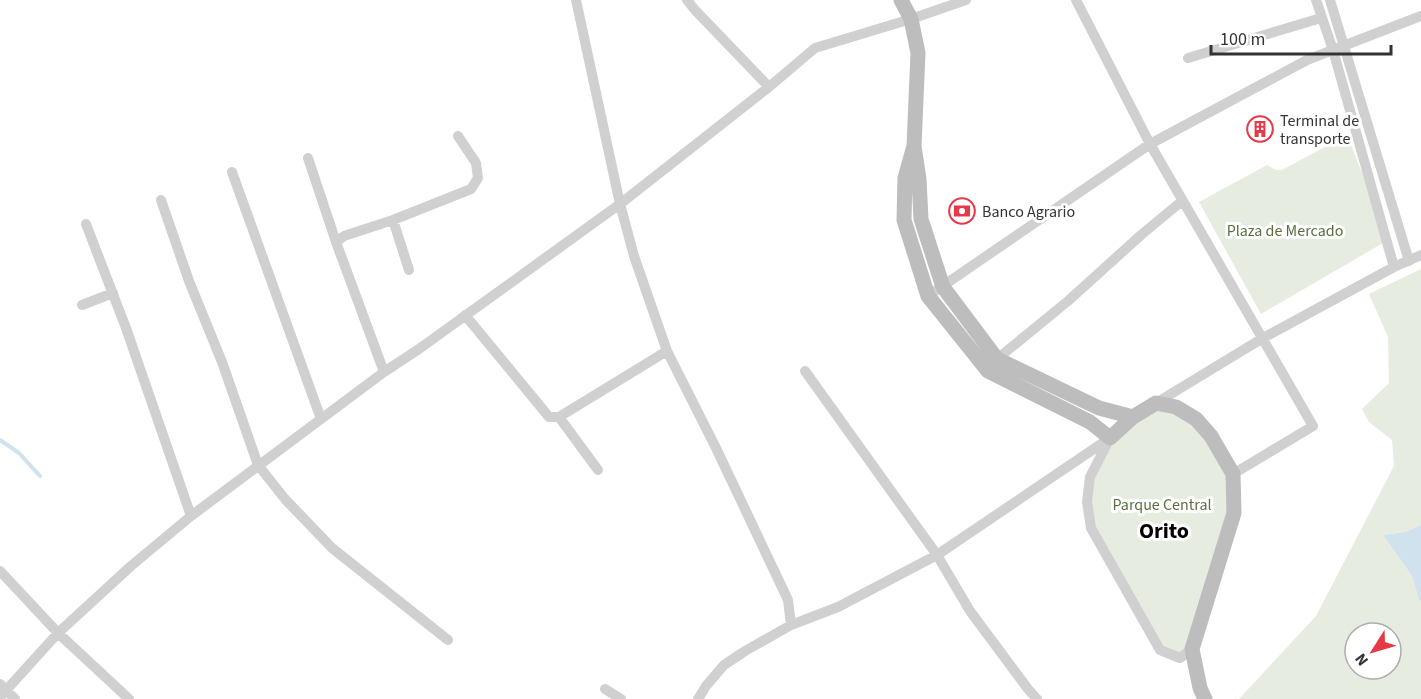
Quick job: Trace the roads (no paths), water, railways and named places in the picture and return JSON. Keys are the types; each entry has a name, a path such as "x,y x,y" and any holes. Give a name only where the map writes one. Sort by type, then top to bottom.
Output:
{"main road":[{"path":"901,0 911,19 918,53 914,146 919,179 921,219 943,287 997,359 1100,408 1133,417"},
{"path":"914,146 905,178 904,220 928,296 988,371 1090,422 1110,438 1133,417 1156,403 1176,407 1204,426 1233,474 1234,513 1192,649 1200,688 1205,699"}],"street":[{"path":"576,0 620,204 634,256 667,351 788,600 791,625"},
{"path":"687,0 769,87"},
{"path":"15,699 2,691 58,633 131,566 191,516 384,372 620,204 815,48 966,0"},
{"path":"1076,0 1150,144 1313,426 1233,474"},
{"path":"1316,0 1321,18 1338,48 1409,261"},
{"path":"1330,0 1338,48 1395,267"},
{"path":"928,296 1150,144 1307,60 1421,16"},
{"path":"1188,58 1321,18"},
{"path":"336,242 344,236 393,220 471,189 478,178 476,163 458,136"},
{"path":"308,158 384,372"},
{"path":"232,172 321,419"},
{"path":"161,200 258,465 285,499 332,548 448,640"},
{"path":"997,359 1068,301 1182,201"},
{"path":"393,220 409,270"},
{"path":"86,224 113,293 191,516"},
{"path":"1156,403 1263,338 1421,255"},
{"path":"82,305 113,293"},
{"path":"465,315 549,417 559,417 667,351"},
{"path":"805,371 937,555 970,611 1037,699"},
{"path":"559,417 598,470"},
{"path":"698,699 724,665 745,651 791,625 838,608 937,555 1110,438"},
{"path":"1110,438 1090,477 1087,502 1091,528 1160,650 1180,658 1192,649"},
{"path":"0,572 58,633 129,699"},
{"path":"604,689 621,699"}],"water":[{"path":"1421,525 1421,601 1412,576 1383,535 1405,532"}],"waterway":[{"path":"0,440 19,453 40,476"}],"place":[{"name":"Terminal de transporte","path":"1260,129"},
{"name":"Banco Agrario","path":"962,211"}],"district":[{"name":"Orito","path":"1164,530"}],"park label":[{"name":"Plaza de Mercado","path":"1285,230"},
{"name":"Parque Central","path":"1162,504"}]}
